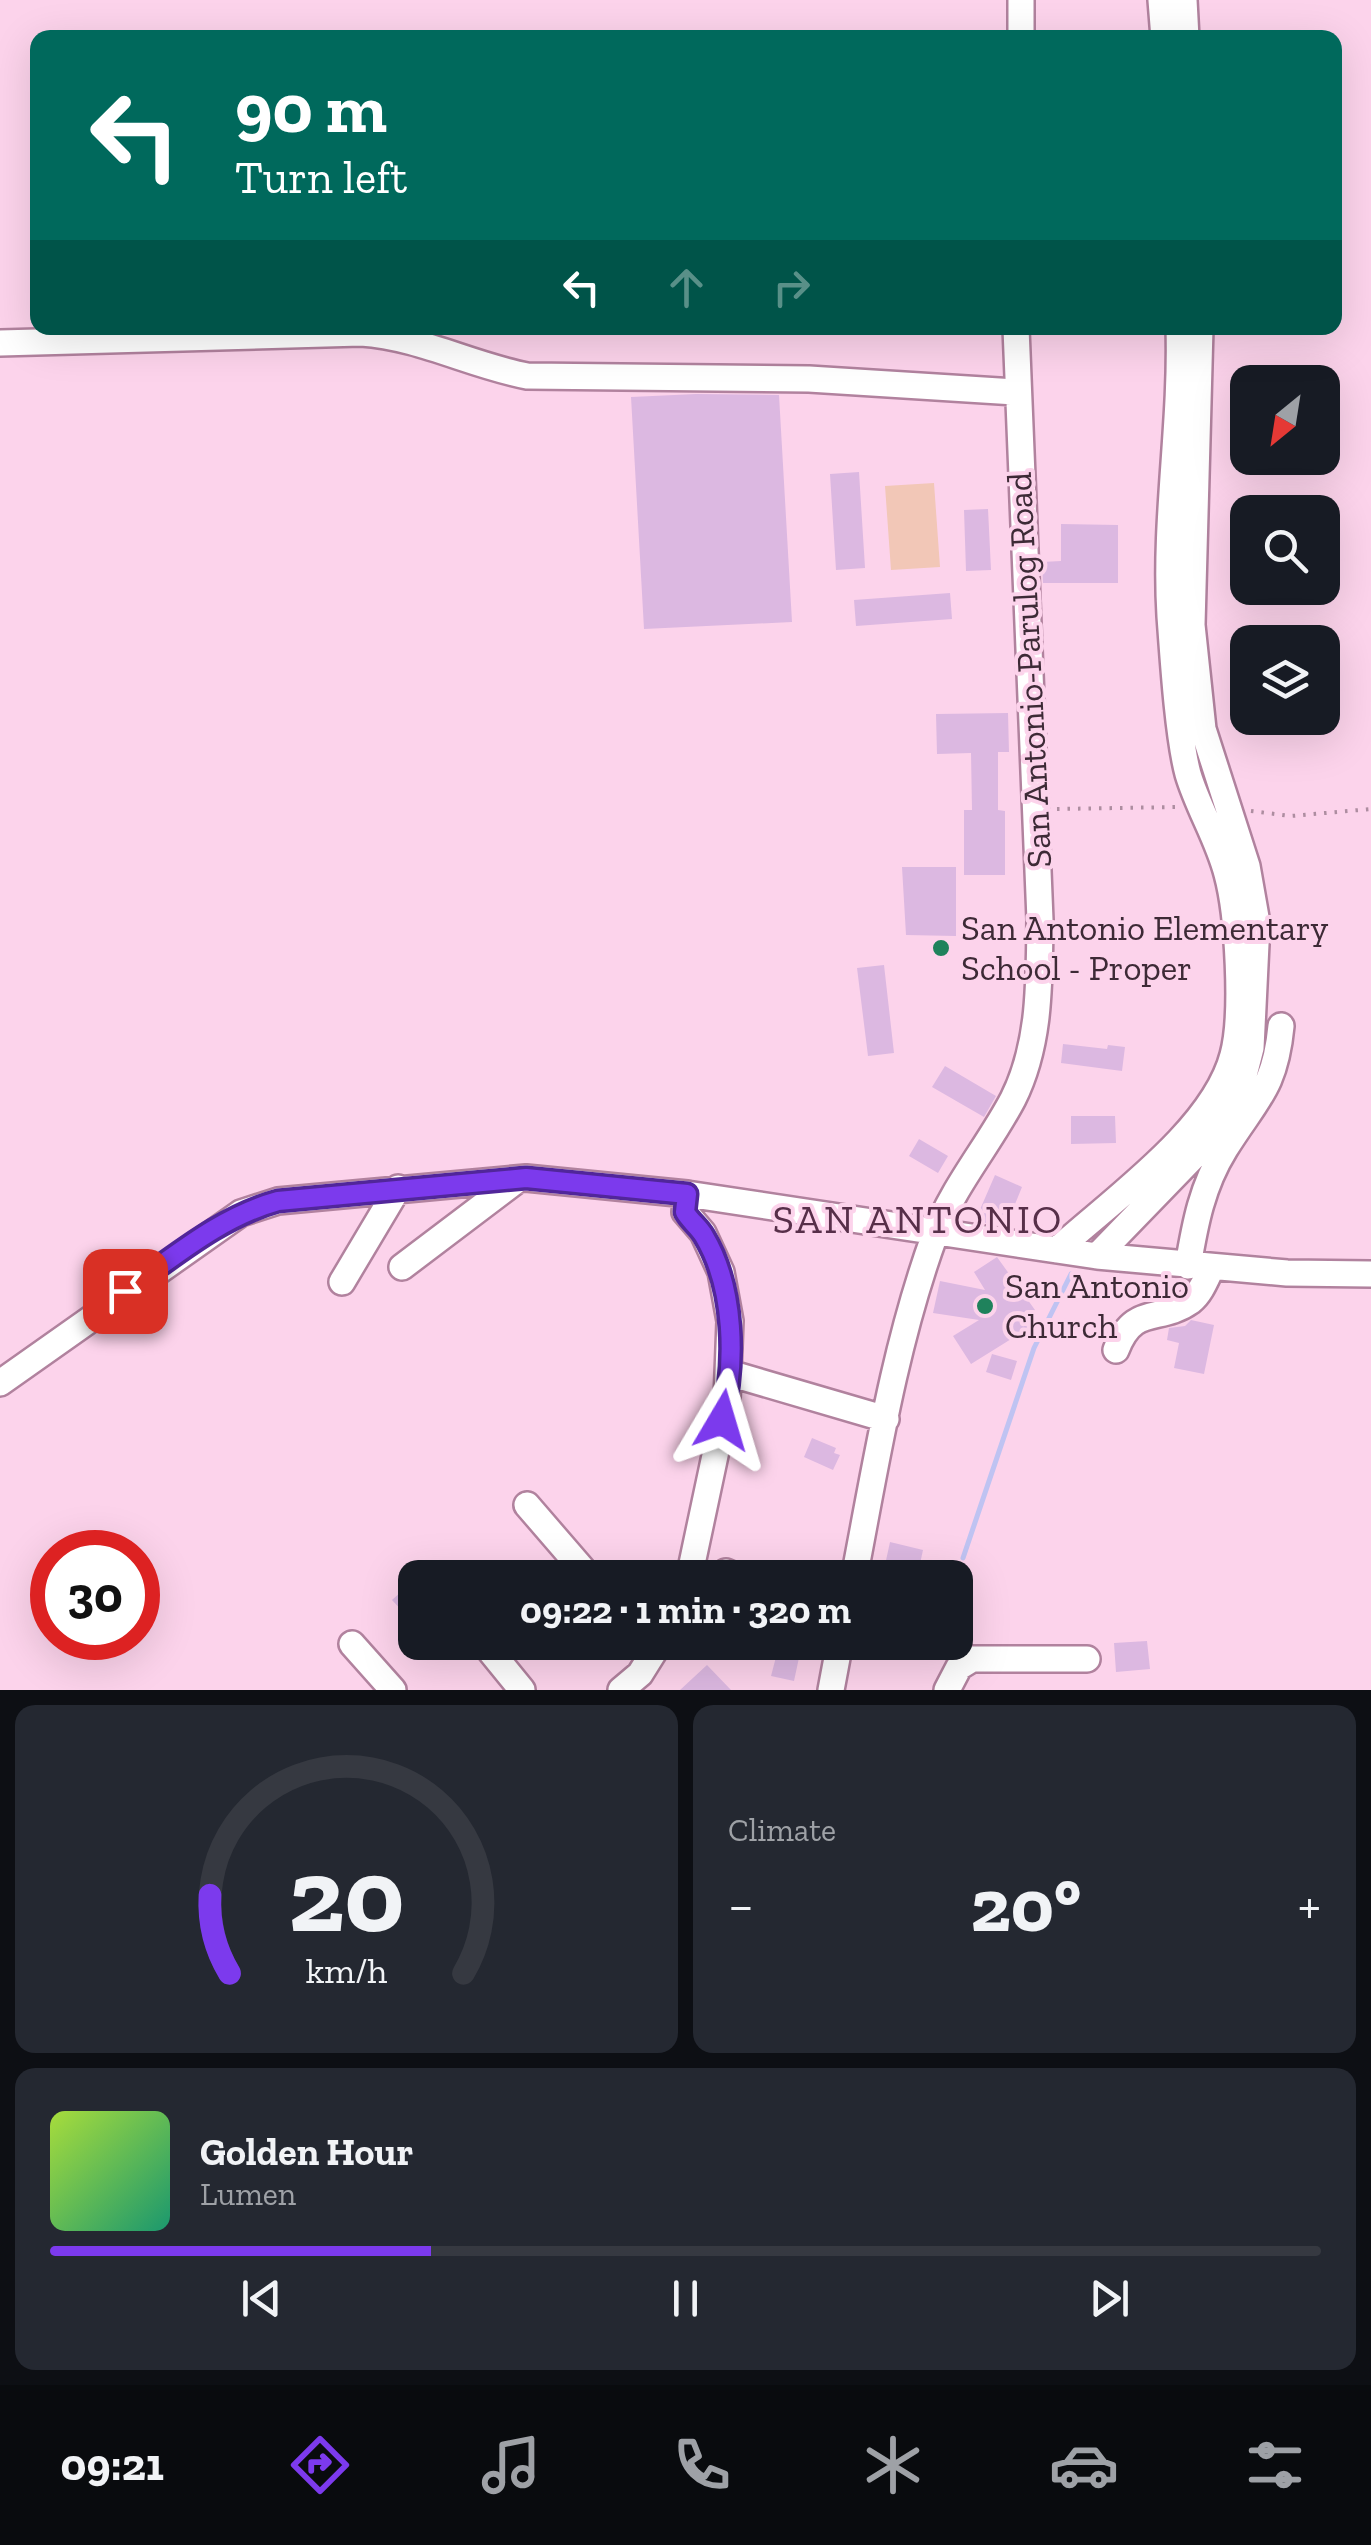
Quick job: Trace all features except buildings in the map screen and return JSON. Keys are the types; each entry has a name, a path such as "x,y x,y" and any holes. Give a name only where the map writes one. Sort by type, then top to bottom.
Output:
{"street":[{"path":"1021,30 1022,0"},
{"path":"1161,0 1163,30"},
{"path":"1184,0 1186,30"},
{"path":"0,344 295,335"},
{"path":"398,335 489,368 528,376 809,378 1015,392"},
{"name":"San Antonio-Parulog Road","path":"858,1560 902,1346 935,1234 1013,1098 1026,1069 1038,1008 1040,920 1015,392 1016,335"},
{"path":"1057,1250 1163,1159 1214,1096 1233,1057 1240,1008 1228,877 1188,774 1170,616 1170,542 1181,402 1179,335"},
{"path":"1096,1256 1220,1128 1241,1087 1252,1048 1257,923 1247,866 1203,729 1192,625 1200,335"},
{"path":"1116,1350 1124,1330 1137,1319 1188,1304 1200,1267 1197,1210 1225,1150 1275,1072 1280,1026"},
{"path":"0,1383 241,1213 278,1201 398,1188 517,1180 687,1194 1096,1256 1200,1267 1371,1274"},
{"path":"402,1267 517,1180"},
{"path":"342,1282 398,1188"},
{"path":"687,1194 685,1212 703,1233 721,1272 730,1321 727,1399 693,1560"},
{"path":"728,1373 886,1419"},
{"path":"527,1506 574,1560"},
{"path":"352,1644 394,1690"},
{"path":"947,1690 959,1667 972,1658 1087,1659"},
{"path":"498,1660 522,1690"},
{"path":"621,1690 643,1660"},
{"path":"831,1690 837,1660"}],"shaded area":[{"path":"934,483 940,567 891,570 885,486"}],"waterway":[{"path":"1202,765 1212,797"},
{"path":"963,1558 1034,1348 1071,1274"}],"place":[{"name":"San Antonio Elementary School - Proper","path":"941,948"},
{"name":"San Antonio Church","path":"985,1306"}],"district":[{"name":"SAN ANTONIO","path":"918,1219"}],"route":[{"path":"125,1291 241,1213 278,1201 526,1178 687,1194 685,1212 703,1233 721,1272 730,1321 727,1399 722,1420"}]}
